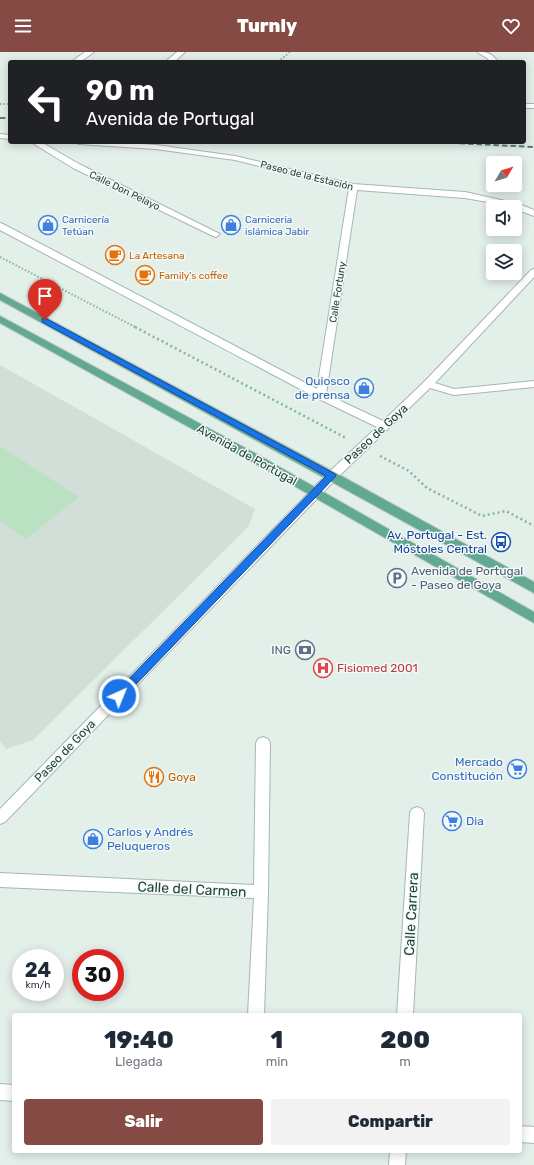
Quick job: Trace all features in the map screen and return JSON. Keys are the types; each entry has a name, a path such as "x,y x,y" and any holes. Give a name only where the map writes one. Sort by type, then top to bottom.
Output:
{"main road":[{"name":"Avenida de Portugal","path":"0,296 332,476 534,588"},
{"name":"Avenida de Portugal","path":"0,319 315,493 534,618"}],"street":[{"path":"78,60 90,52"},
{"path":"171,60 181,52"},
{"path":"481,52 490,56 493,60"},
{"name":"Calle Don Pelayo","path":"38,144 76,166 216,234"},
{"name":"Paseo de la Estación","path":"110,144 156,147 235,158 353,187 466,195 516,206 534,213"},
{"name":"Calle Fortuny","path":"321,396 353,187"},
{"path":"0,226 321,396 384,426"},
{"name":"Paseo de Goya","path":"0,818 315,493 428,384 530,281 534,272"},
{"path":"428,384 454,392 534,384"},
{"path":"261,892 263,743"},
{"name":"Calle Carrera","path":"405,1013 417,813"},
{"name":"Calle del Carmen","path":"0,880 261,892 256,1013"},
{"path":"0,1092 12,1094"},
{"path":"522,1134 534,1135"},
{"path":"398,1153 398,1165"}],"path":[{"path":"280,60 290,52"},
{"path":"0,257 409,471 427,488 482,516 506,510 534,526"}],"shaded area":[{"path":"0,365 255,509 249,526 33,740 6,749 0,741"}],"green space":[{"path":"0,446 79,497 26,539 0,521"}],"railway":[{"path":"0,118 8,118"},
{"path":"474,144 534,147"}],"place":[{"name":"Carnicería Tetúan","path":"48,225"},
{"name":"Carniceria islámica Jabir","path":"231,225"},
{"name":"La Artesana","path":"115,255"},
{"name":"Family's coffee","path":"145,275"},
{"name":"Quiosco de prensa","path":"364,388"},
{"name":"Av. Portugal - Est. Móstoles Central","path":"501,542"},
{"name":"Avenida de Portugal - Paseo de Goya","path":"397,578"},
{"name":"ING","path":"305,650"},
{"name":"Fisiomed 2001","path":"323,668"},
{"name":"Mercado Constitución","path":"517,769"},
{"name":"Goya","path":"154,777"},
{"name":"Dia","path":"452,821"},
{"name":"Carlos y Andrés Peluqueros","path":"93,839"}],"route":[{"path":"45,320 332,476 119,696"}]}
